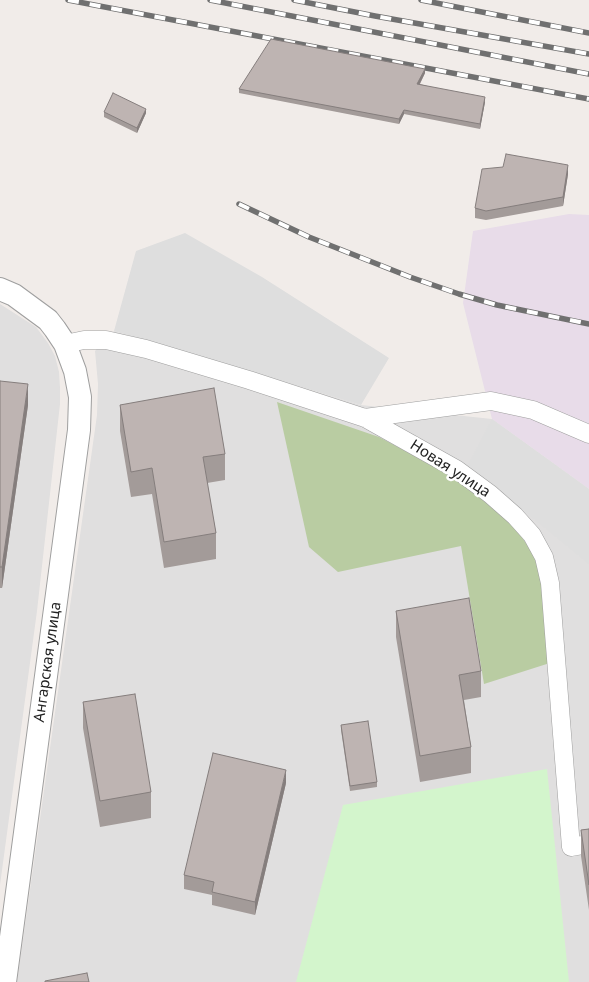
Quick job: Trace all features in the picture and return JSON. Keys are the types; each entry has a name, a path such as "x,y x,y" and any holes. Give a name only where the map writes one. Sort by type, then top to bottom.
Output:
{"street":[{"name":"Ангарская улица","path":"0,289 14,295 48,320 65,344 75,370 80,397 79,430 5,982"},
{"name":"Новая улица","path":"65,344 84,340 106,340 146,349 366,418 456,469 490,494 515,516 532,535 544,557 550,583 570,847 589,844"},
{"path":"366,418 491,401 533,410 589,434"}],"shaded area":[{"path":"569,214 589,215 589,489 492,419 463,303 473,231"},
{"path":"185,233 262,277 389,358 361,405 114,331 136,251"},
{"path":"0,304 36,327 48,343 55,356 59,372 60,404 37,611 0,885"},
{"path":"114,331 361,405 492,419 589,489 589,982 17,982 97,415 98,384 95,351"},
{"path":"492,419 589,489 589,564 468,465"}],"green space":[{"path":"277,402 379,437 464,482 511,522 538,560 553,662 484,684 461,546 338,572 309,547"},
{"path":"547,769 569,982 296,982 343,805"}],"building":[{"path":"271,39 425,69 417,84 485,97 480,124 404,110 399,119 239,89"},
{"path":"113,93 146,109 137,128 104,112"},
{"path":"506,154 568,165 563,197 486,211 475,208 482,169 503,167"},
{"path":"0,381 28,384 2,567 0,567"},
{"path":"214,388 225,454 203,457 216,533 164,542 152,468 131,472 120,405"},
{"path":"469,598 481,671 459,675 471,747 420,756 396,611"},
{"path":"135,694 151,792 100,801 83,702"},
{"path":"368,721 377,782 350,786 341,725"},
{"path":"213,753 286,770 255,902 212,892 214,882 184,875"},
{"path":"589,829 589,885 581,830"},
{"path":"87,973 89,982 45,982 45,981"}],"railway":[{"path":"68,0 589,99"},
{"path":"210,0 589,74"},
{"path":"294,0 589,54"},
{"path":"421,0 589,33"},
{"path":"239,204 309,237 410,277 459,294 497,305 589,324"}]}
